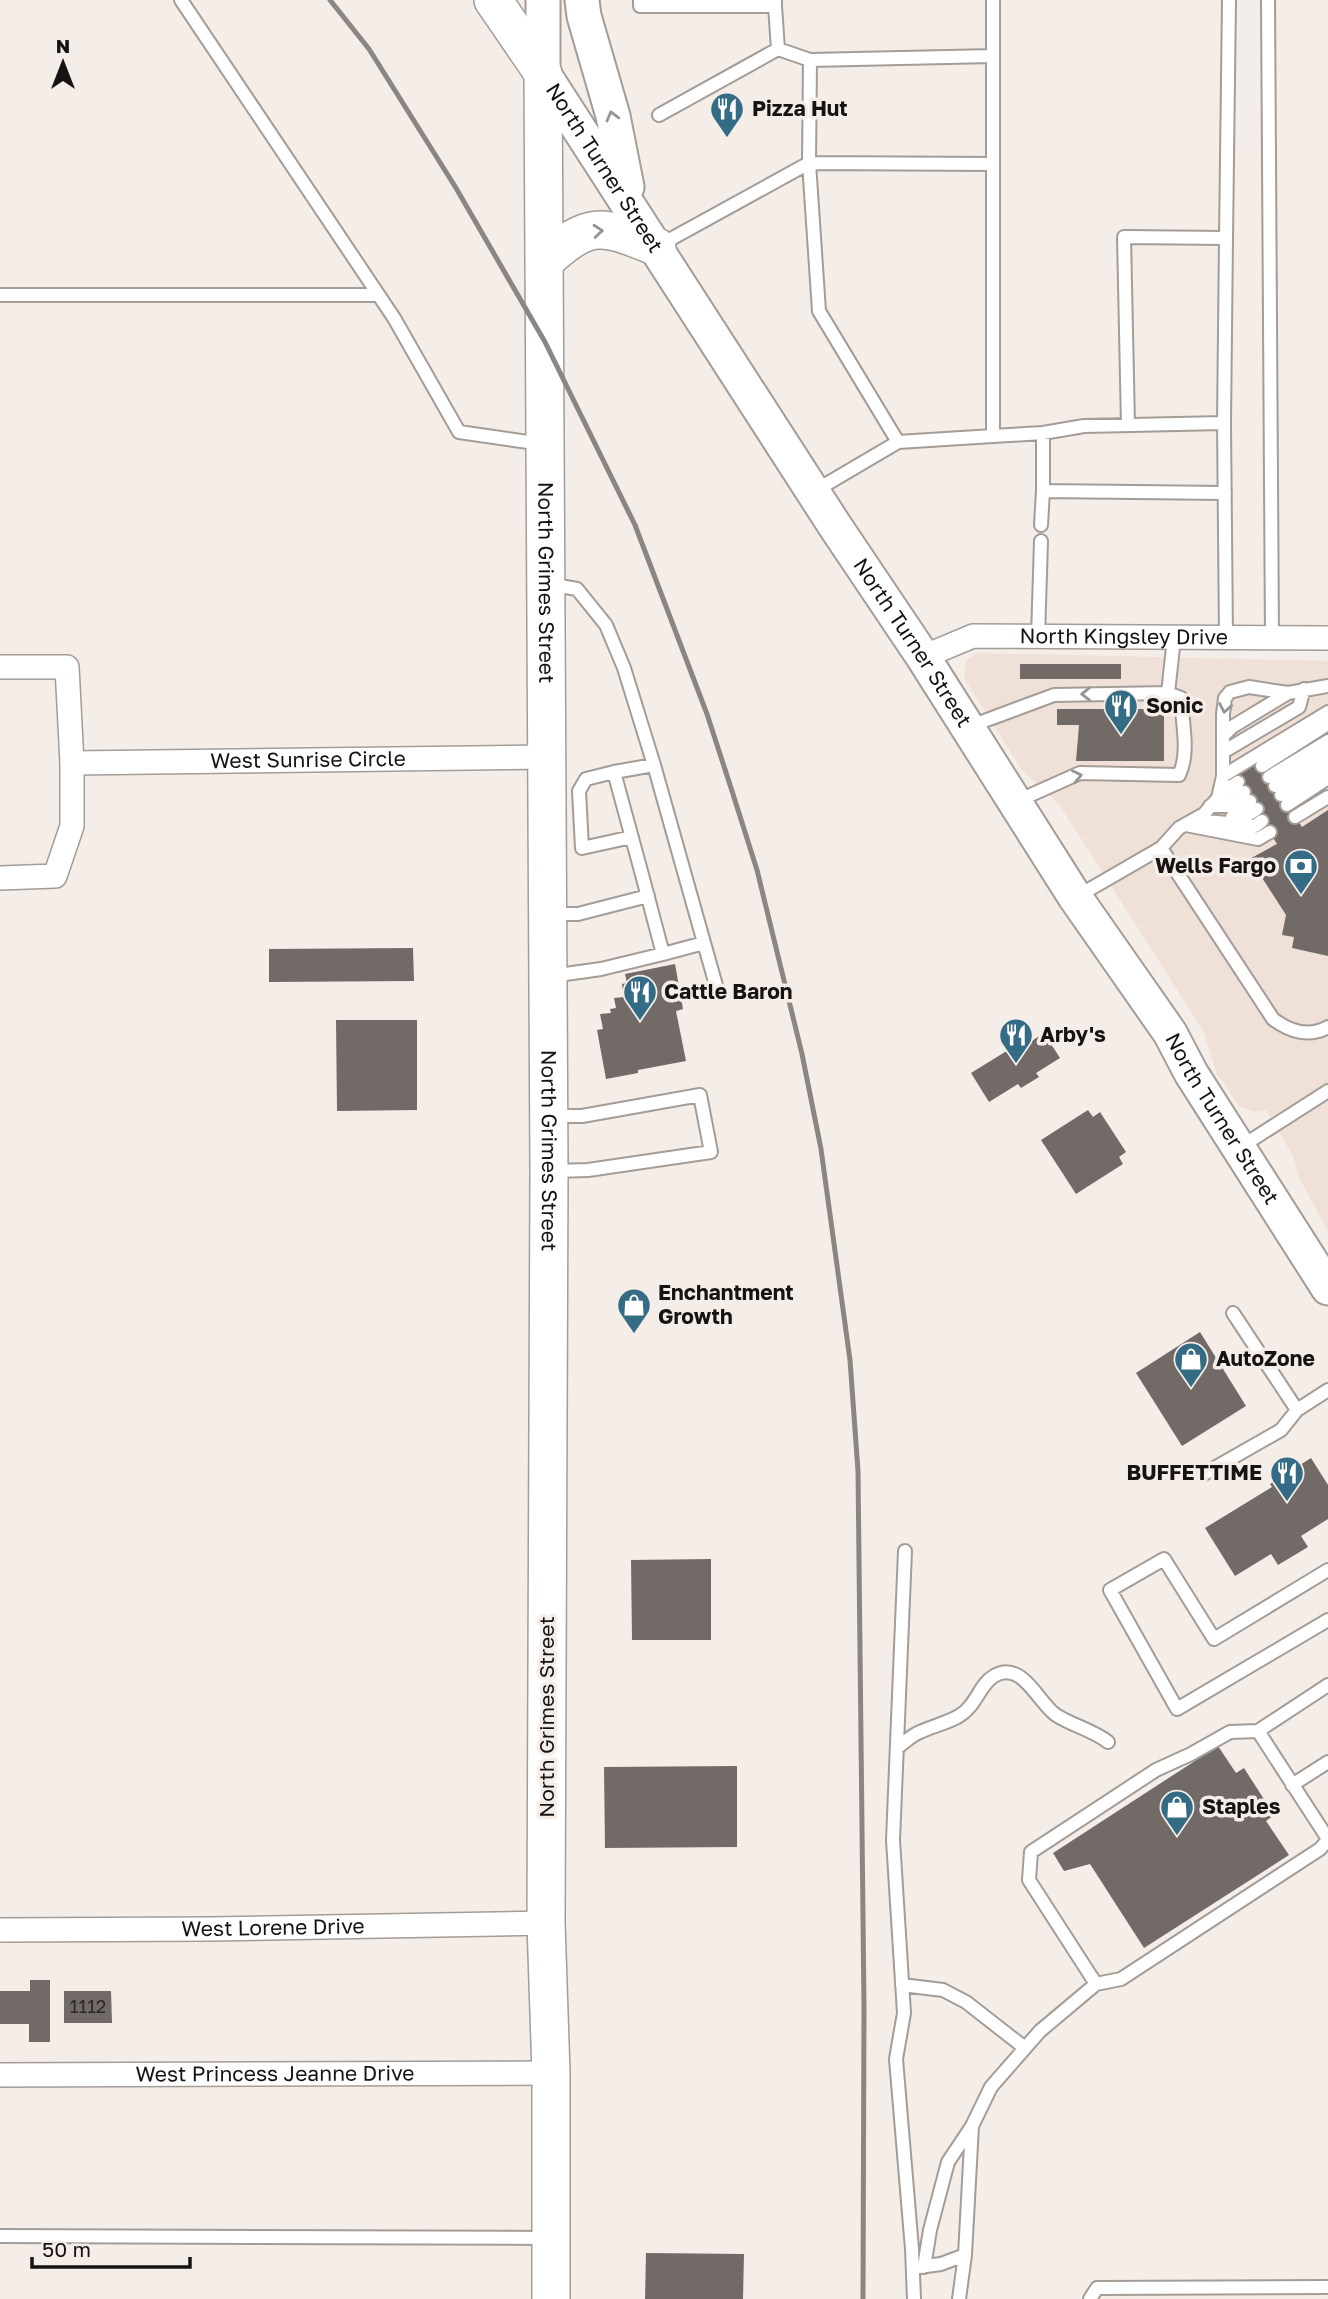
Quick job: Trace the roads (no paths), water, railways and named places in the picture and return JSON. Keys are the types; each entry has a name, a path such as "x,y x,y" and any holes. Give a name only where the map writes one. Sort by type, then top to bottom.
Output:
{"main road":[{"name":"North Turner Street","path":"493,0 657,247 1075,897 1170,1033 1191,1073 1328,1288"},
{"name":"North Grimes Street","path":"543,0 545,757 564,848 547,914 549,1171 546,1923 551,2073 551,2299"},
{"path":"582,0 613,117 631,207"},
{"path":"545,261 569,239 591,230 615,230 657,247"}],"street":[{"name":"North Kingsley Drive","path":"923,657 973,636 1328,638"},
{"path":"0,667 67,667 72,763 72,826 55,876 0,878"},
{"name":"West Sunrise Circle","path":"72,763 545,757"},
{"name":"West Lorene Drive","path":"0,1930 546,1923"},
{"name":"West Princess Jeanne Drive","path":"0,2075 551,2073"}],"lane":[{"path":"181,0 378,295 459,432 545,444"},
{"path":"639,0 640,6 775,3 778,48"},
{"path":"993,0 993,436"},
{"path":"1226,638 1224,423 1229,0"},
{"path":"1268,0 1272,639"},
{"path":"659,115 778,48 810,60 993,55"},
{"path":"810,60 809,163 819,311 898,442"},
{"path":"657,247 809,163 993,164"},
{"path":"1128,425 1124,237 1226,238"},
{"path":"0,295 378,295"},
{"path":"813,492 898,442 1043,433 1084,426 1224,423"},
{"path":"1041,525 1043,433"},
{"path":"1043,491 1224,493"},
{"path":"1038,637 1041,541"},
{"path":"545,584 577,589 606,625 624,668 717,989"},
{"path":"1168,693 1174,638"},
{"path":"1223,736 1232,727 1288,693 1328,686"},
{"path":"1208,804 1223,752 1225,698 1230,692 1249,687 1288,693"},
{"path":"1223,752 1299,707 1304,689"},
{"path":"967,727 1054,695 1168,693 1181,698 1184,757 1179,775 1080,773 1015,803"},
{"path":"1208,804 1328,712"},
{"path":"1275,786 1328,724"},
{"path":"1275,786 1328,741"},
{"path":"1275,786 1328,754"},
{"path":"632,837 564,848 579,791 586,779 653,765"},
{"path":"1275,786 1328,766"},
{"path":"614,772 663,954"},
{"path":"1275,786 1328,778"},
{"path":"1075,897 1161,848 1179,828 1208,804 1230,787 1253,806 1255,826 1208,804"},
{"path":"1295,817 1328,797"},
{"path":"1208,804 1253,806"},
{"path":"1161,848 1273,1019 1283,1027 1297,1032 1312,1033 1328,1027"},
{"path":"547,914 578,914 648,896"},
{"path":"547,977 601,969 704,943"},
{"path":"1239,1148 1328,1091"},
{"path":"549,1116 582,1116 700,1096 711,1152 588,1170 549,1171"},
{"path":"1233,1313 1297,1410"},
{"path":"1203,1474 1280,1430 1297,1410 1328,1390"},
{"path":"905,1551 893,1840 904,2013 896,2059 918,2267"},
{"path":"1328,1570 1214,1639 1164,1559 1110,1590 1177,1709 1328,1620"},
{"path":"898,1748 917,1733 962,1714 977,1700 986,1682 997,1674 1013,1674 1031,1685 1052,1713 1069,1723 1097,1733 1108,1742"},
{"path":"1096,1984 1029,1880 1031,1852 1156,1770 1191,1755 1230,1732 1258,1731 1328,1685"},
{"path":"914,2299 918,2267 948,2162 972,2126 990,2087 1040,2031 1096,1984 1121,1979 1320,1849 1328,1840 1258,1731"},
{"path":"1292,1785 1328,1762"},
{"path":"902,1985 943,1990 966,2002 1025,2048"},
{"path":"959,2299 965,2255 972,2126"},
{"path":"0,2236 551,2238"},
{"path":"918,2267 941,2264 965,2255"},
{"path":"1090,2299 1097,2288 1245,2293 1328,2287"}],"railway":[{"path":"330,0 369,49 456,188 545,342 635,525 707,714 757,870 802,1054 821,1149 850,1360 858,1471 864,2006 863,2299"}],"place":[{"name":"Pizza Hut","path":"727,139"},
{"name":"Sonic","path":"1121,736"},
{"name":"Wells Fargo","path":"1301,896"},
{"name":"Cattle Baron","path":"640,1022"},
{"name":"Arby's","path":"1016,1065"},
{"name":"Enchantment Growth","path":"634,1335"},
{"name":"AutoZone","path":"1191,1389"},
{"name":"BUFFETTIME","path":"1287,1503"},
{"name":"Staples","path":"1177,1837"}]}
